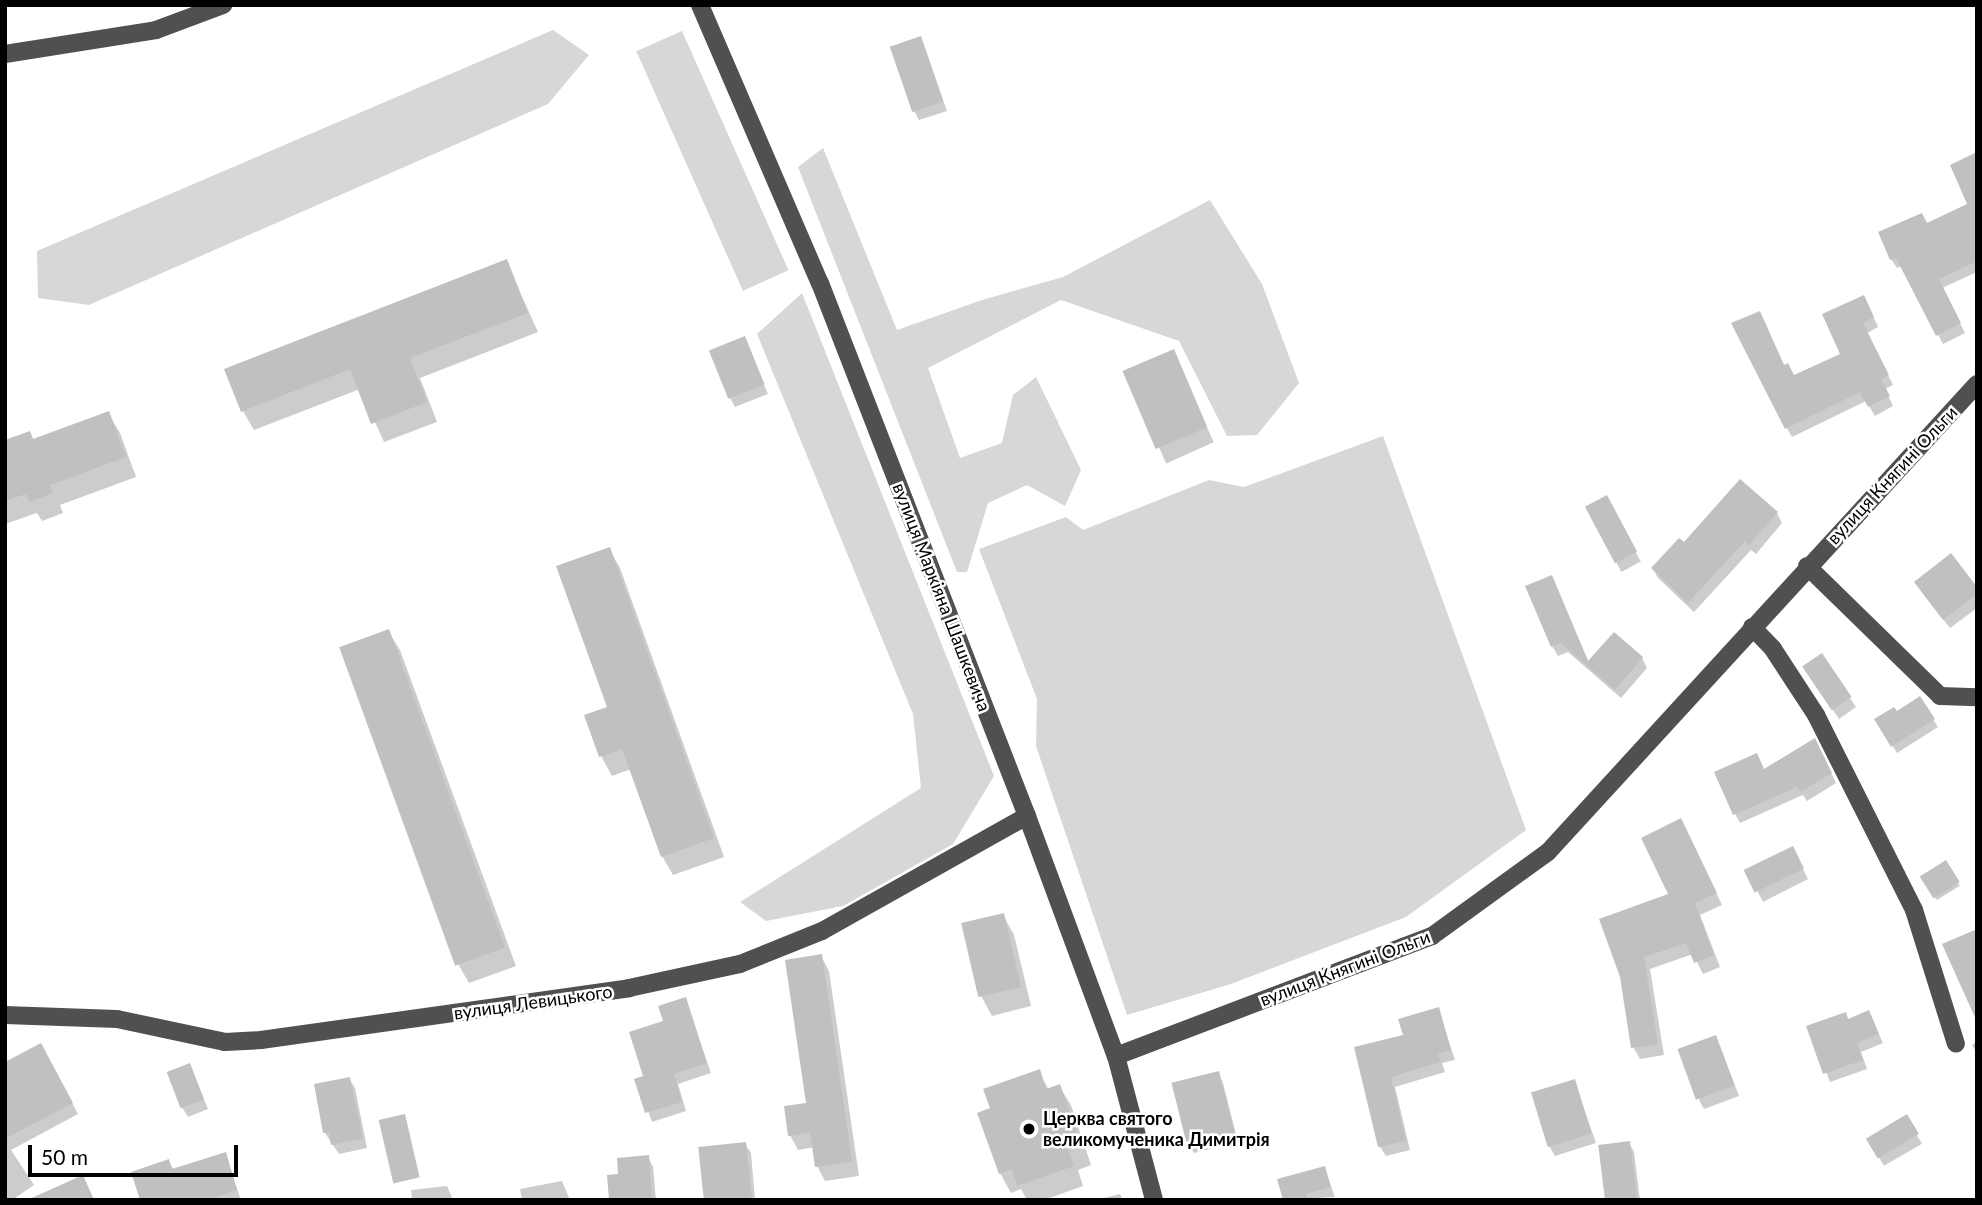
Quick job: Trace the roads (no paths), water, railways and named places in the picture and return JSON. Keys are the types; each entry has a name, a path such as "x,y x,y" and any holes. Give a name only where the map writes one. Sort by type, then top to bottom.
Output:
{"street":[{"path":"5,54 156,30 223,5"},
{"name":"вулиця Маркіяна Шашкевича","path":"700,5 820,283 1027,816 1116,1056 1154,1200"},
{"name":"вулиця Княгині Ольги","path":"1116,1056 1432,936 1548,852 1807,566 1977,384"},
{"path":"1807,566 1940,696 1977,697"},
{"path":"1752,627 1773,649 1816,715 1914,910 1956,1044"},
{"name":"вулиця Левицького","path":"5,1015 117,1019 225,1042 261,1040 629,988 740,964 822,931 1027,816"}],"place":[{"name":"Церква святого великомученика Димитрія","path":"1029,1129"}]}
